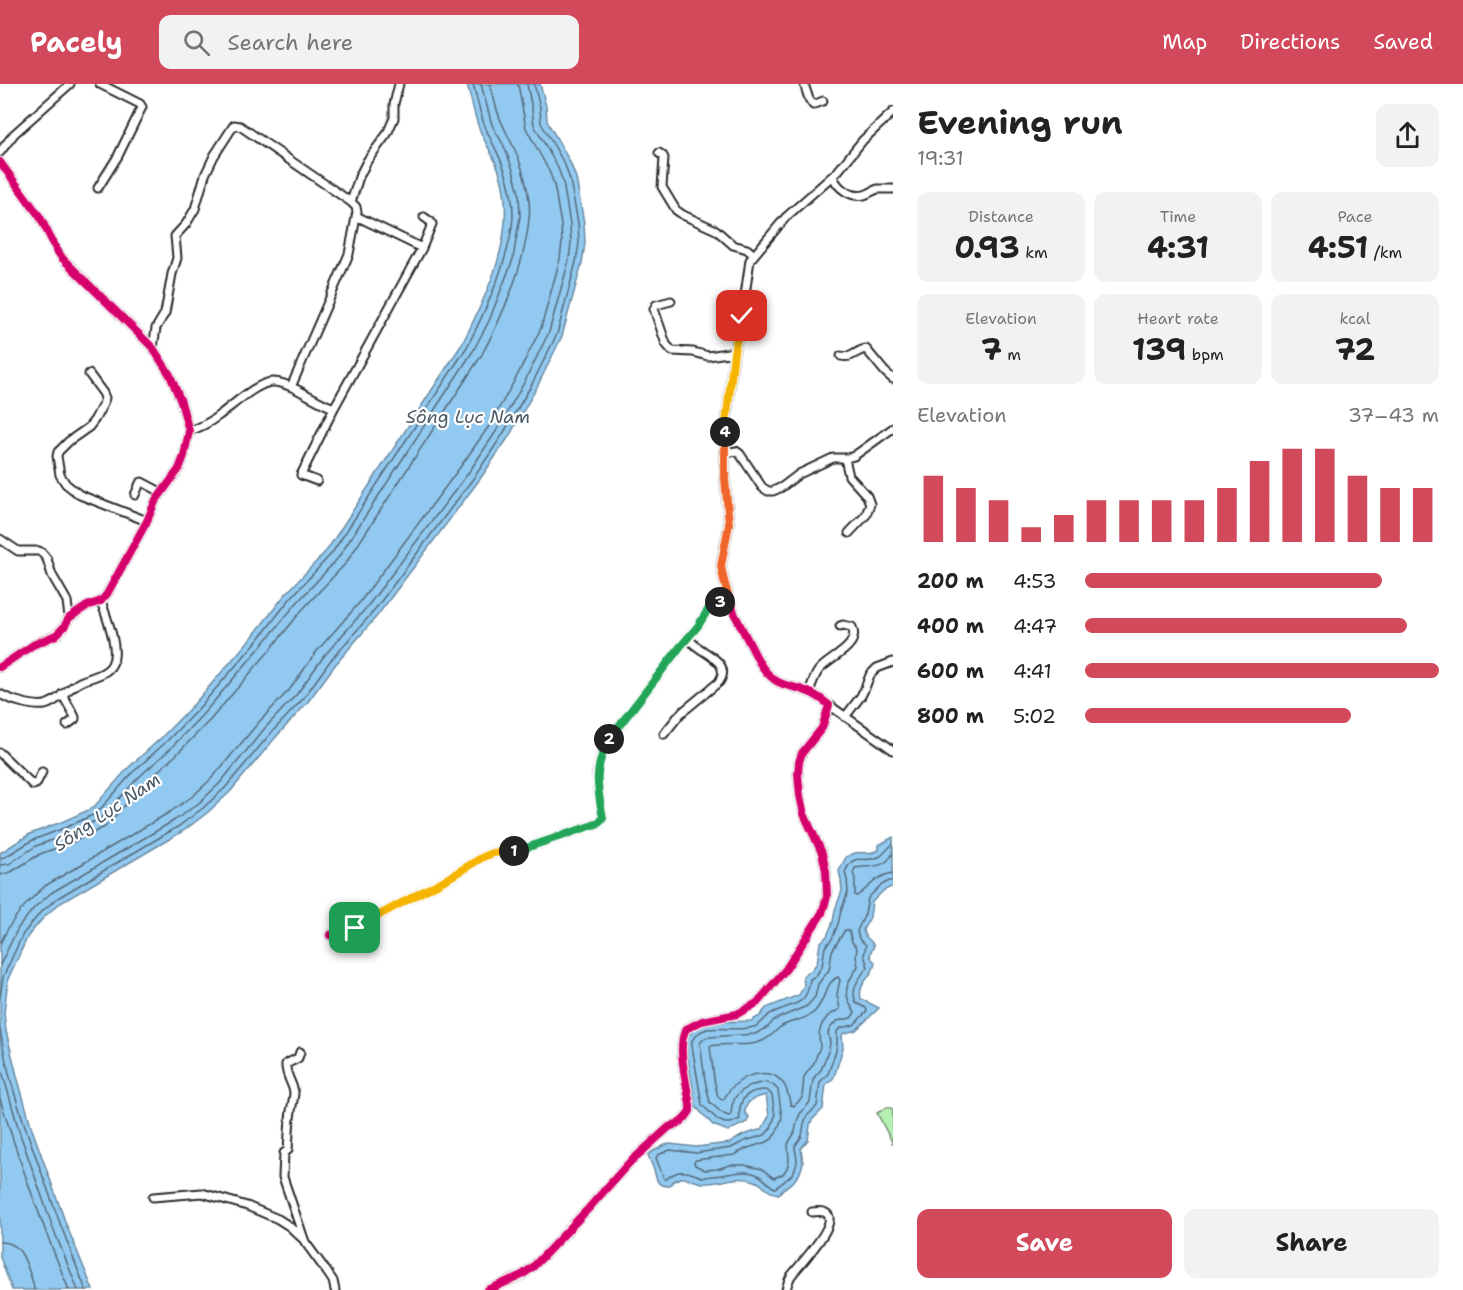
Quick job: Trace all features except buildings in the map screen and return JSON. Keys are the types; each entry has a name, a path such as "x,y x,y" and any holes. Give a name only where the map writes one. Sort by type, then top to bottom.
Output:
{"street":[{"path":"0,152 14,134 70,84"},
{"path":"98,188 118,156 142,107 100,84"},
{"path":"351,202 367,161 387,134 394,118 394,104 399,84"},
{"path":"804,84 813,105 824,101"},
{"path":"893,112 863,140 833,176 792,210 749,264 742,316 734,352 725,433 725,479 729,524 721,566 735,615 763,669 781,684 816,695 893,750"},
{"path":"153,348 156,328 165,313 177,258 175,237 195,209 205,175 214,156 234,125 240,126 351,202 357,209 349,254 291,387"},
{"path":"659,153 664,158 662,187 676,210 716,230 733,245 747,249 754,255"},
{"path":"0,162 40,217 63,259 153,348 170,375 189,431 179,469 155,502 111,588 101,601 80,610 69,618 56,634 33,645 0,667"},
{"path":"833,176 838,185 855,194 865,195 876,189 893,189"},
{"path":"356,216 422,248"},
{"path":"316,482 301,476 334,408 422,248 432,224 424,217"},
{"path":"672,301 660,303 654,309 669,349 708,356 734,352"},
{"path":"842,356 849,357 866,349 893,379"},
{"path":"89,374 105,398 89,427 58,452 60,475 66,484 80,495 147,521"},
{"path":"189,431 214,420 245,395 273,381 334,408"},
{"path":"725,453 736,451 740,454 762,487 773,491 782,488 799,474 833,458 844,459 854,456 893,428"},
{"path":"844,459 849,476 864,493 870,504 866,515 849,533"},
{"path":"135,495 142,482 161,492"},
{"path":"0,539 18,551 42,553 67,600 69,618"},
{"path":"330,935 338,937 483,857 493,853 523,849 599,823 603,818 597,772 602,752 618,727 698,626 709,608 729,598"},
{"path":"0,694 13,700 43,705 51,703 87,678 109,669 112,665 114,651 110,628 101,601"},
{"path":"809,692 818,670 852,642 854,634 852,627 840,626"},
{"path":"664,734 680,714 722,677 718,663 687,638"},
{"path":"845,717 865,688 870,675 877,668 893,662"},
{"path":"62,694 75,717 66,725"},
{"path":"488,1290 522,1275 533,1266 628,1164 669,1127 686,1117 690,1111 690,1105 682,1041 686,1029 702,1021 737,1014 757,1003 786,969 822,913 827,897 826,871 822,853 804,814 798,774 802,753 822,728 829,705"},
{"path":"0,753 33,785 36,784 42,772"},
{"path":"300,1053 296,1060 285,1066 294,1097 288,1150 284,1153 282,1173 305,1242"},
{"path":"153,1197 202,1193 247,1206 278,1219 289,1226 305,1242 333,1281 335,1290"},
{"path":"786,1290 792,1275 829,1226 828,1214 812,1212"}],"green space":[{"path":"887,1107 893,1109 893,1144 877,1113"}],"water":[{"name":"Sông Lục Nam","path":"467,84 540,84 546,106 547,121 570,162 576,178 585,243 582,263 562,336 508,438 480,479 377,616 335,665 307,703 230,792 183,831 59,904 28,936 8,979 4,1013 6,1031 32,1129 66,1224 93,1290 12,1290 0,1257 0,853 30,834 93,808 129,767 194,704 284,596 327,550 462,344 498,262 505,218 505,196 500,174 479,128"},
{"path":"893,837 893,886 883,891 872,902 870,917 863,930 874,946 870,954 875,962 872,972 861,988 861,999 879,1008 856,1030 842,1034 843,1048 834,1077 826,1084 823,1109 812,1120 808,1140 801,1148 803,1163 800,1173 779,1194 771,1192 755,1181 742,1178 703,1183 681,1178 669,1186 659,1184 648,1155 652,1152 670,1144 696,1147 730,1143 743,1135 762,1129 769,1116 766,1095 749,1102 745,1109 749,1117 747,1122 728,1131 713,1125 696,1107 686,1047 687,1037 701,1025 751,1021 760,1016 766,1008 799,995 804,986 803,976 817,963 820,943 827,936 833,922 842,891 839,871 846,857 855,853 875,852 879,850 879,845"}],"cycle path":[{"path":"0,162 40,217 63,259 153,348 170,375 189,431 179,469 155,502 107,594 101,601 87,606 69,618 56,635 33,645 0,667"},
{"path":"330,935 338,937 483,857 493,853 523,849 599,823 603,818 597,772 602,752 610,738 698,626 709,608 729,598 759,662 772,678 805,690 829,705 822,728 802,753 798,774 804,814 822,853 826,871 827,897 822,913 786,969 757,1003 737,1014 702,1021 686,1029 682,1045 690,1105 690,1111 686,1117 669,1127 628,1164 533,1267 522,1275 488,1290"}],"route":[{"path":"355,928 483,857 493,853 523,849 602,820 597,772 602,752 610,738 694,632 709,608 729,598 721,566 729,524 725,479 725,433 734,352 742,316"}]}
